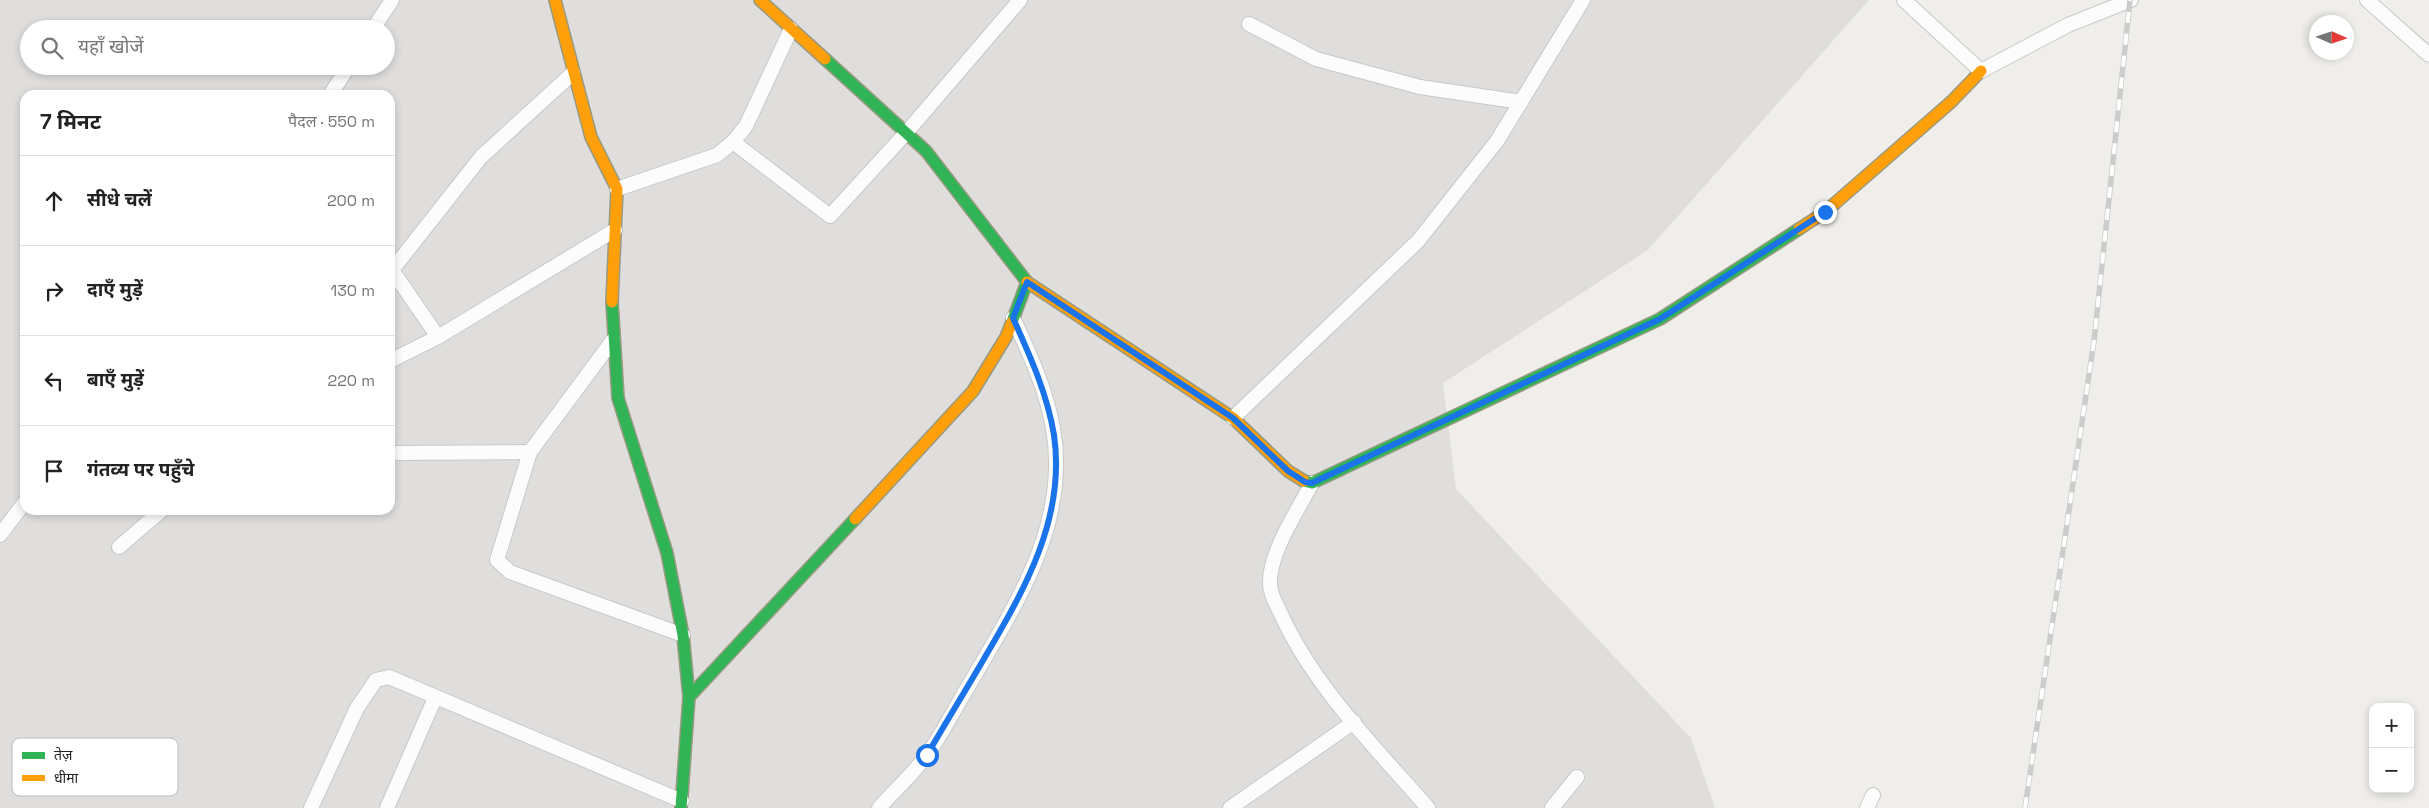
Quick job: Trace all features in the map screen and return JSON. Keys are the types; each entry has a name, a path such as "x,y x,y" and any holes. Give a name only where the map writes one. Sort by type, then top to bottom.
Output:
{"street":[{"path":"379,20 392,0"},
{"path":"311,808 357,708 376,680 388,677 682,804 690,697 683,635 668,553 618,398 611,312 617,189 591,137 555,0"},
{"path":"733,142 830,216 906,133 1020,0"},
{"path":"1904,0 1981,71"},
{"path":"766,2 791,29 926,152 1027,282 1233,418 1288,471 1305,482 1312,483 1660,319 1825,212 1951,102 1981,71 2068,25 2131,0"},
{"path":"2367,0 2429,55"},
{"path":"1233,418 1418,241 1497,141 1579,2"},
{"path":"1249,24 1316,59 1420,87 1521,102"},
{"path":"617,189 717,155 733,142 746,126 791,29"},
{"path":"395,266 481,158 574,73"},
{"path":"333,90 343,75"},
{"path":"395,359 438,336 615,230"},
{"path":"395,274 438,336"},
{"path":"690,697 973,391 1006,337 1027,282"},
{"path":"882,807 927,755 1015,607 1042,545 1053,505 1056,468 1054,436 1046,399 1035,365 1013,318"},
{"path":"613,340 530,452 497,560 510,572 683,635"},
{"path":"395,453 530,452"},
{"path":"1312,483 1278,552 1270,577 1270,588 1288,631 1308,664 1354,722 1428,808"},
{"path":"0,534 20,508"},
{"path":"119,547 156,515"},
{"path":"387,808 435,698"},
{"path":"1230,808 1354,722"},
{"path":"1552,808 1577,776"}],"shaded area":[{"path":"0,0 1869,0 1648,250 1443,383 1456,489 1691,738 1715,808 0,808"}],"railway":[{"path":"2025,808 2094,341 2130,0"}],"traffic: fast":[{"path":"825,59 926,151 1027,282 1012,322"},
{"path":"1304,481 1312,483 1660,319 1799,229"},
{"path":"612,302 618,398 667,553 683,635 689,697"},
{"path":"681,808 689,697 855,519"}],"traffic: slow":[{"path":"555,0 591,137 617,189 612,302"},
{"path":"760,0 825,59"},
{"path":"1799,229 1825,212 1951,102 1981,71"},
{"path":"1027,282 1233,418 1288,471 1304,481"},
{"path":"855,519 973,391 1006,337 1012,322"}],"route":[{"path":"927,755 1015,607 1040,553 1053,505 1056,468 1054,436 1046,399 1035,365 1013,318 1027,282 1233,418 1288,471 1299,479 1312,483 1660,319 1825,212"}]}
